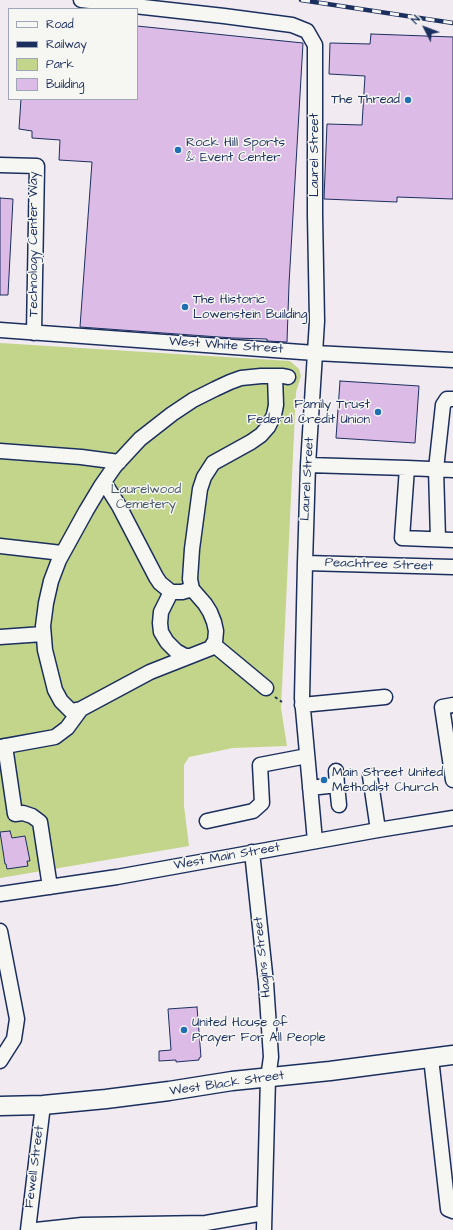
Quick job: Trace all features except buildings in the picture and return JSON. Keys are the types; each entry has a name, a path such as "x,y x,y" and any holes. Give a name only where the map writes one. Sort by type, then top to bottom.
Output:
{"main road":[{"name":"West Black Street","path":"0,1106 42,1105 169,1092 232,1081 330,1071 453,1055"}],"street":[{"name":"Laurel Street","path":"81,0 292,25 307,31 315,45 315,215 317,320 308,465 302,705 314,841"},
{"name":"Technology Center Way","path":"0,165 37,166 34,333"},
{"name":"West White Street","path":"0,330 453,360"},
{"path":"282,376 274,415 268,427 261,435 251,442 213,463 204,477 197,506 190,579 192,589 210,612 214,622 216,631 215,642 211,648 150,672 81,709 71,711 61,701 55,690 45,650 43,626 46,603 51,581 62,553 104,482 119,462 140,439 172,414 220,386 241,378 282,376"},
{"path":"438,539 436,469 443,406 447,399 453,399"},
{"path":"0,451 81,457 119,462"},
{"path":"308,465 453,470"},
{"path":"407,468 402,538 453,540"},
{"path":"104,482 119,506 156,577 165,588 171,592 182,592 192,589"},
{"path":"0,546 62,553"},
{"name":"Peachtree Street","path":"305,562 453,567"},
{"path":"171,592 161,612 161,632 167,642 176,651 185,656 191,656"},
{"path":"0,637 43,634"},
{"path":"213,644 266,688"},
{"path":"302,705 385,697"},
{"path":"453,704 442,707 453,780"},
{"path":"50,887 40,822 32,816 23,813 14,814 2,746 55,737 67,728 81,709"},
{"path":"207,821 253,811 262,803 260,765 307,756"},
{"path":"336,771 339,805"},
{"path":"370,776 378,830"},
{"path":"310,788 337,785"},
{"name":"West Main Street","path":"0,894 117,877 314,841 453,818"},
{"name":"Hagins Street","path":"252,852 266,983 271,1050 268,1078 264,1230"},
{"path":"0,931 17,1019 14,1039 0,1061"},
{"path":"432,1058 448,1209 453,1211"},
{"name":"Fewell Street","path":"28,1230 42,1105"},
{"path":"36,1230 82,1226 206,1223 264,1213"}],"green space":[{"name":"Laurelwood Cemetery","path":"0,343 290,361 299,369 301,376 296,392 281,708 287,746 233,748 189,757 184,765 184,806 189,846 0,878"}],"railway":[{"path":"301,0 453,23"}],"place":[{"name":"The Thread","path":"408,100"},
{"name":"Rock Hill Sports & Event Center","path":"178,150"},
{"name":"The Historic Lowenstein Building","path":"185,307"},
{"name":"Family Trust Federal Credit Union","path":"378,412"},
{"name":"Main Street United Methodist Church","path":"324,780"},
{"name":"United House of Prayer For All People","path":"184,1030"}]}
